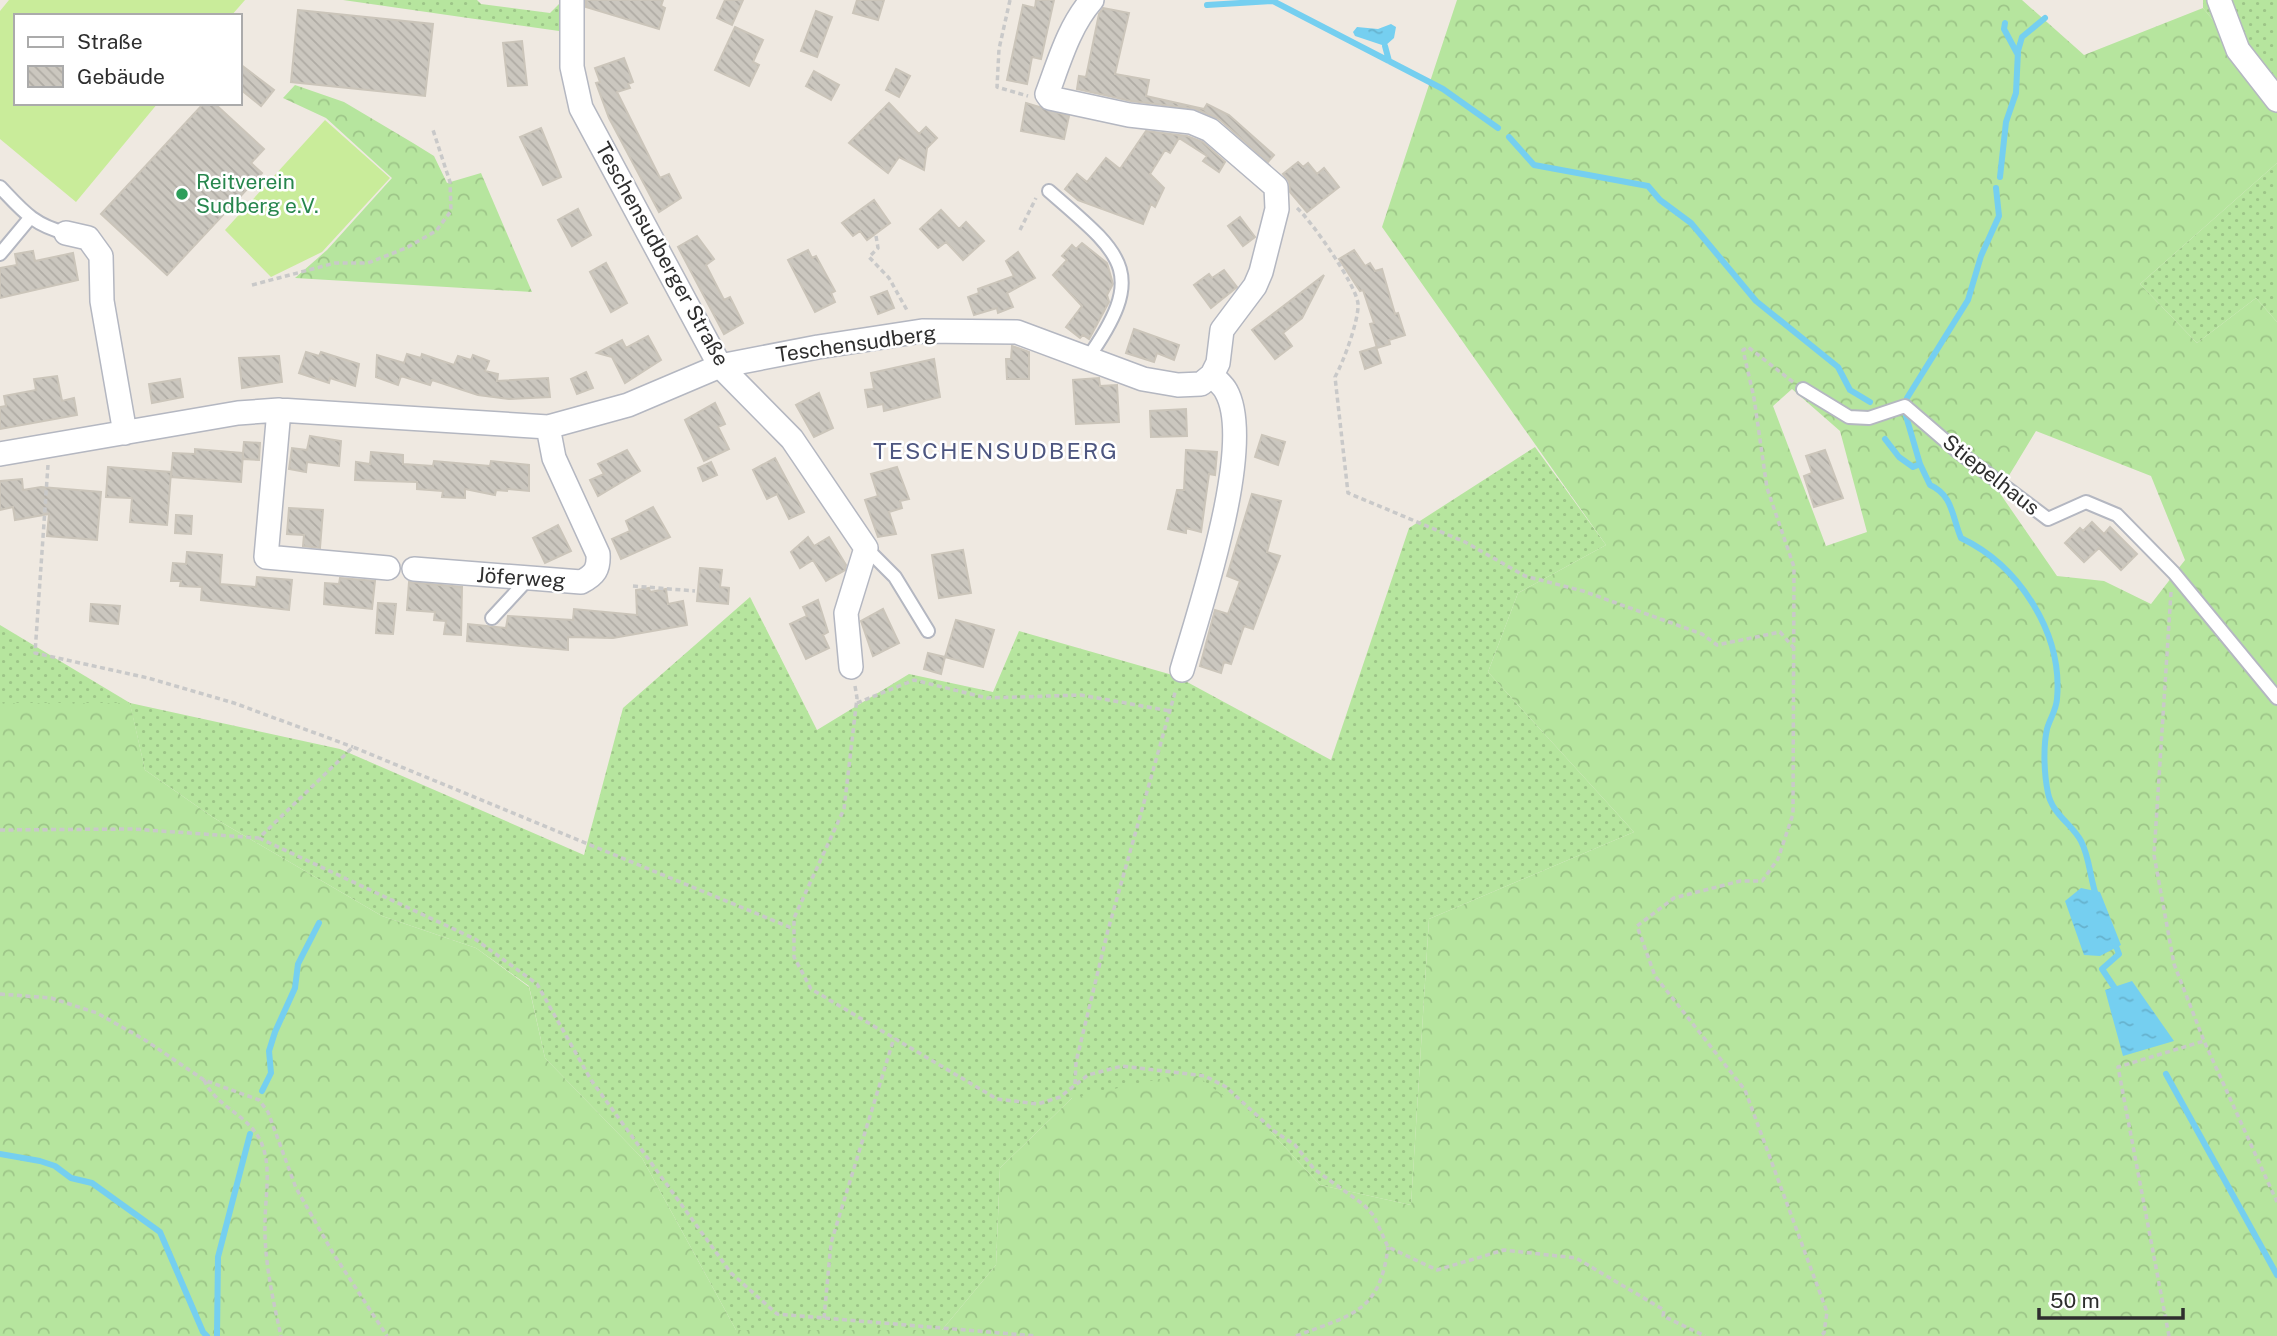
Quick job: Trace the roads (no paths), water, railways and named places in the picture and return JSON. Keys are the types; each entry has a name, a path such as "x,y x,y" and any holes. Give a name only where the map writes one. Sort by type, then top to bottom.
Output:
{"street":[{"name":"Teschensudberger Straße","path":"572,0 572,67 581,108 720,366 792,439 866,548"},
{"path":"1092,0 1082,11 1047,93 1054,101 1191,122 1210,130 1276,187 1277,209 1261,272 1255,286 1222,330 1218,363 1212,375 1227,392 1235,432 1234,471 1182,670"},
{"path":"2220,3 2238,50 2277,100"},
{"path":"66,233 89,238 101,256 102,301 125,433"},
{"name":"Teschensudberg","path":"720,366 818,346 922,331 1017,332 1143,379 1178,386 1201,384 1212,375"},
{"path":"0,454 238,413 279,410 548,427 628,405 720,366"},
{"path":"279,410 266,557 388,568"},
{"name":"Jöferweg","path":"414,569 581,582 599,567 598,554 554,458 548,427"},
{"path":"852,667 846,613 866,548"}],"lane":[{"path":"0,187 30,218 45,228 66,233"},
{"path":"1049,191 1115,257 1124,277 1123,295 1116,314 1087,359"},
{"path":"0,254 30,218"},
{"name":"Stiepelhaus","path":"1803,389 1849,417 1869,418 1905,406 1956,450 2048,519 2086,502 2117,516 2174,573 2277,698"},
{"name":"Teschensudberger Straße","path":"866,548 895,576 928,631"},
{"path":"492,618 528,579"}],"water":[{"path":"1391,24 1396,27 1394,38 1385,46 1355,36 1353,32 1357,27 1378,29"},
{"path":"2081,888 2100,892 2121,945 2100,956 2084,955 2065,901"},
{"path":"2132,981 2174,1041 2123,1056 2105,990"}],"waterway":[{"path":"1207,5 1273,1 1443,89 1498,128"},
{"path":"2000,177 2006,122 2016,93 2018,51 2022,37 2045,18"},
{"path":"2005,23 2004,29 2018,55"},
{"path":"1385,46 1389,61"},
{"path":"1509,137 1534,165 1648,186 1660,200 1691,223 1756,301 1838,367 1850,390 1870,402"},
{"path":"1907,398 1968,300 1981,256 1999,216 1996,188"},
{"path":"1906,416 1920,464"},
{"path":"1885,439 1899,457 1913,467 1920,464 1930,485 1938,489 1948,501 1961,538 1982,550 2019,584 2045,627 2053,650 2057,675 2056,703 2045,744 2048,793 2058,813 2081,841 2097,898"},
{"path":"262,1091 271,1073 269,1051 295,988 298,964 319,923"},
{"path":"2114,941 2119,954 2102,969 2116,990"},
{"path":"2166,1074 2277,1275"},
{"path":"217,1336 218,1257 250,1134"},
{"path":"0,1154 40,1161 55,1166 71,1178 92,1183 160,1232 207,1336"}],"place":[{"name":"Reitverein Sudberg e.V.","path":"182,194"}],"district":[{"name":"TESCHENSUDBERG","path":"996,451"}]}
